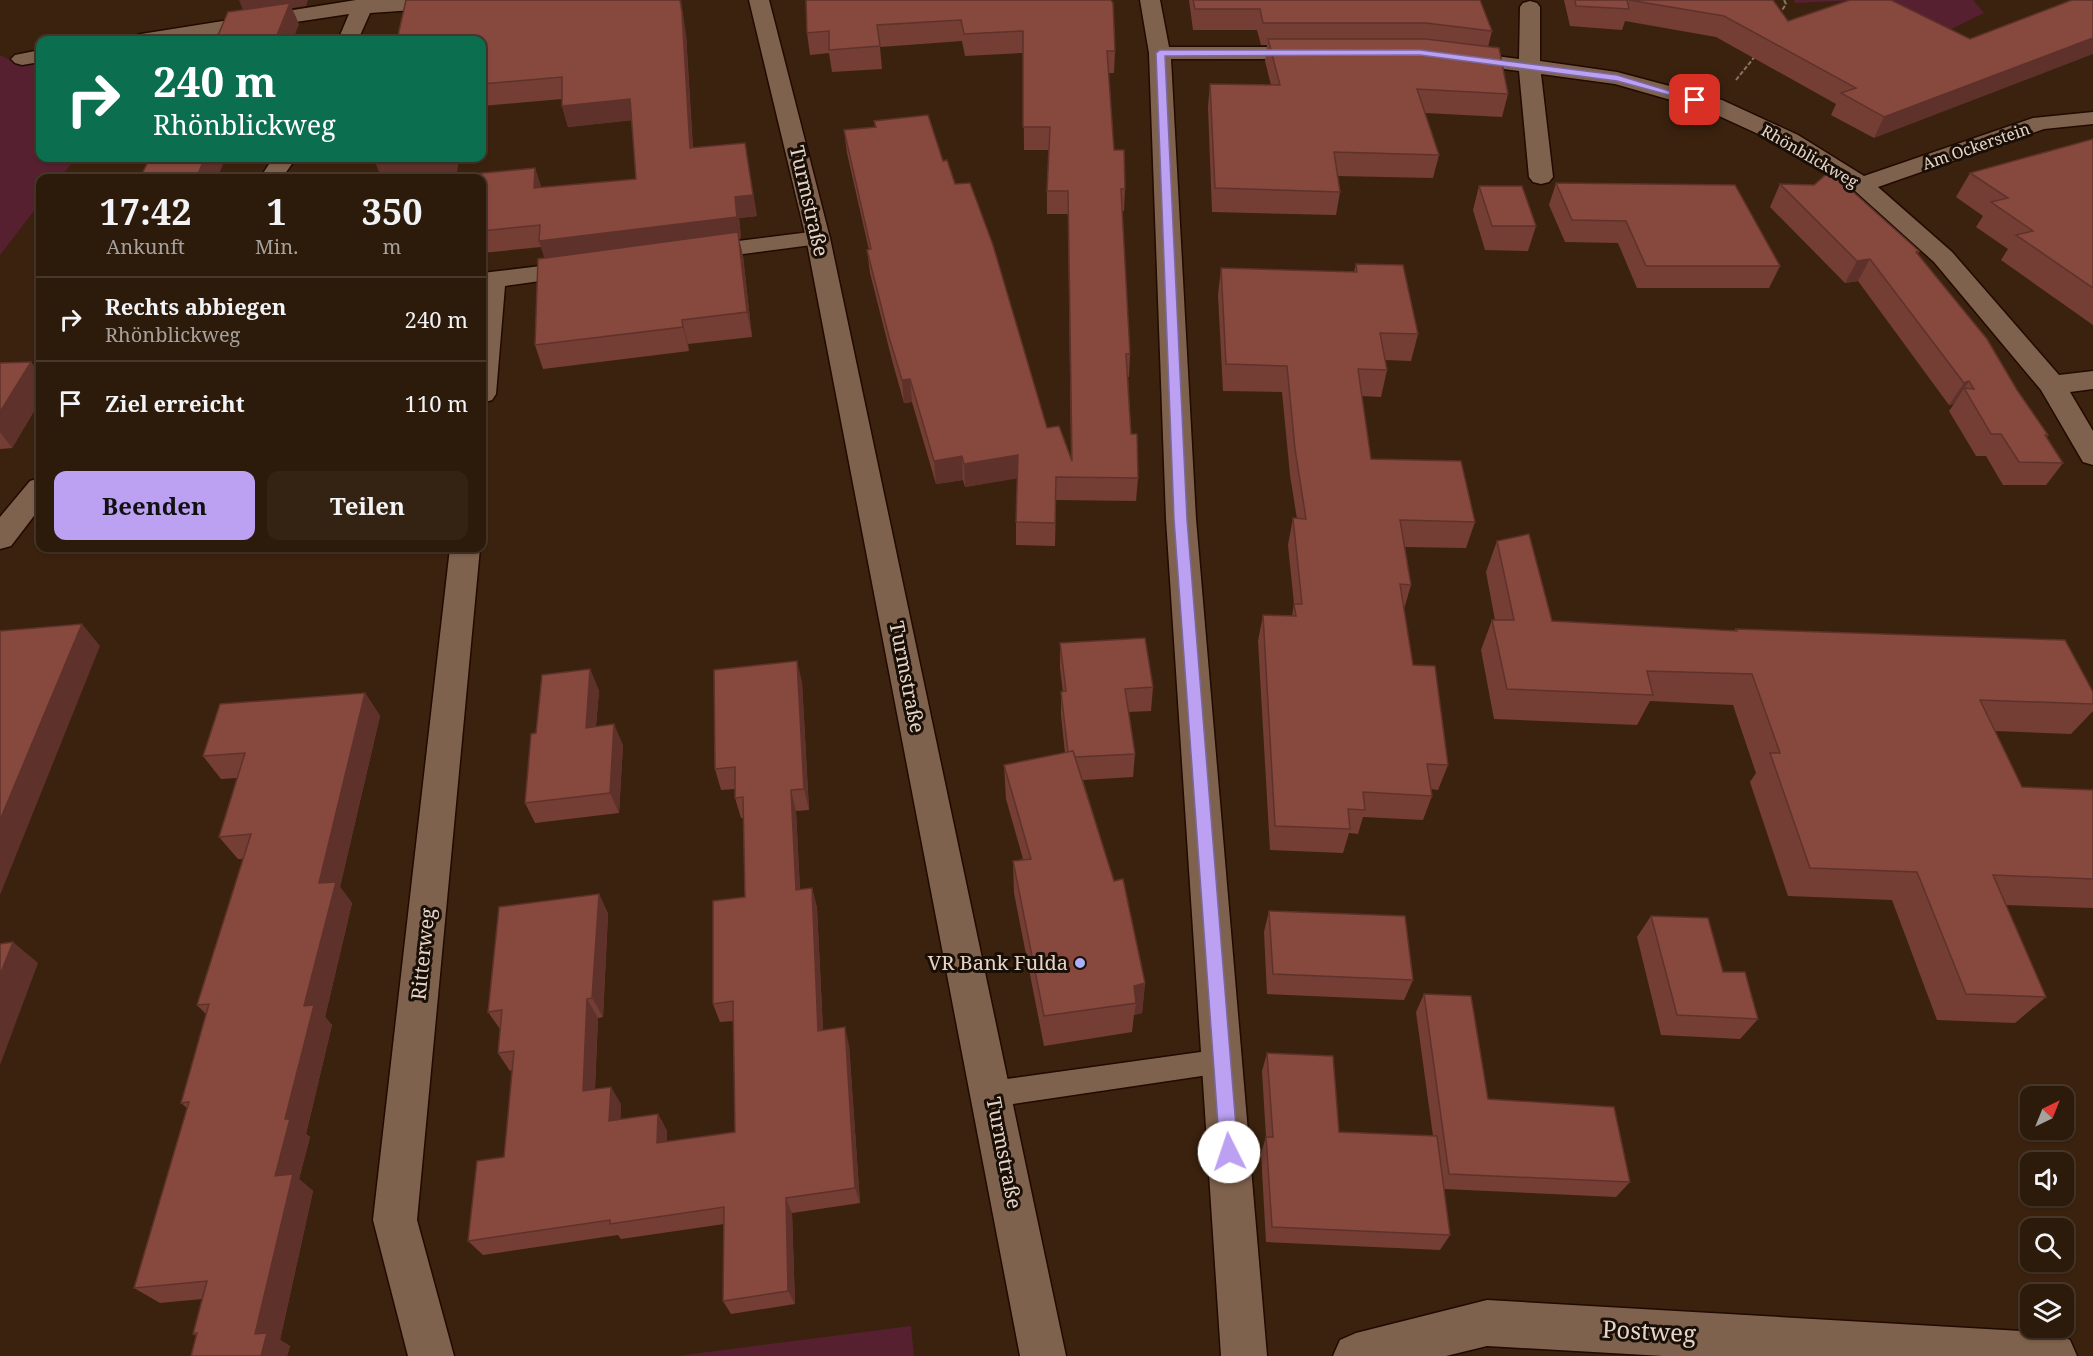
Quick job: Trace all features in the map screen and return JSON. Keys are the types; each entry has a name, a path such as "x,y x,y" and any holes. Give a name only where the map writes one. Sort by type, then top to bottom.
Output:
{"street":[{"path":"166,36 365,4 472,0"},
{"name":"Turmstraße","path":"759,0 818,238 1043,1356"},
{"path":"1150,0 1160,53 1181,519 1244,1356"},
{"path":"350,36 365,4"},
{"path":"1530,7 1529,67 1541,177"},
{"path":"1160,53 1338,53"},
{"name":"Rhönblickweg","path":"1431,54 1617,78 1714,105 1790,140 1862,185 1943,257 2052,385 2093,455"},
{"name":"Am Ockerstein","path":"1862,185 2041,123 2092,118"},
{"path":"680,256 818,238"},
{"path":"486,304 487,281 610,265"},
{"path":"2052,385 2093,380"},
{"path":"0,538 36,493"},
{"name":"Ritterweg","path":"431,1356 395,1220 465,552"},
{"name":"Postweg","path":"1356,1356 1487,1323 2054,1356"}],"lane":[{"path":"992,1094 1222,1061"}],"path":[{"path":"1775,24 1786,4 1784,0"},
{"path":"1714,105 1757,53"}],"shaded area":[{"path":"1794,0 1858,0 1795,3"},
{"path":"1858,0 1973,0 1984,13 1933,38"},
{"path":"0,55 18,64 36,62 36,162 73,162 62,174 36,174 36,208 0,255"},
{"path":"911,1326 914,1356 677,1356"}],"building":[{"path":"406,0 680,0 690,148 745,143 753,195 735,197 737,217 539,241 540,225 486,231 486,174 473,174 535,168 534,188 636,179 630,99 562,106 562,77 486,84 486,36 398,36"},
{"path":"806,0 1111,0 1115,51 1107,51 1114,150 1124,150 1125,189 1121,189 1130,354 1126,354 1131,434 1137,434 1138,478 1056,477 1055,523 1016,522 1018,455 964,464 962,456 934,461 910,379 902,380 889,337 867,250 871,249 844,130 876,127 874,121 928,115 943,161 947,160 955,184 970,183 993,245 1047,428 1059,426 1072,461 1068,191 1047,191 1050,127 1023,127 1023,31 964,34 961,20 877,25 880,46 829,50 829,31 807,33"},
{"path":"1193,0 1480,0 1492,31 1426,23 1263,23 1260,9 1195,9"},
{"path":"1575,0 1627,0 1629,9 1576,6"},
{"path":"1629,0 1773,0 1788,21 1850,0 1891,0 1970,39 2072,0 2093,0 2093,38 1884,117 1841,93 1856,88 1724,16"},
{"path":"290,3 277,36 218,36 228,12"},
{"path":"1268,39 1426,39 1499,48 1508,94 1417,89 1439,155 1334,152 1340,192 1215,188 1210,84 1280,85"},
{"path":"2093,139 2093,288 2016,235 2033,231 1991,202 2008,198 1970,173"},
{"path":"148,162 203,162 198,174 142,174"},
{"path":"1830,171 1919,251 1916,252 1987,339 2017,390 2048,435 2045,435 2063,463 2019,462 2001,434 1991,434 1964,388 1974,389 1969,381 1964,383 1870,259 1857,261 1780,184 1814,185"},
{"path":"1556,183 1735,185 1780,266 1646,266 1626,221 1572,220"},
{"path":"1479,186 1522,186 1536,226 1492,226"},
{"path":"738,232 747,312 682,320 683,327 535,345 538,259"},
{"path":"1356,264 1403,265 1418,334 1380,333 1387,370 1358,369 1371,459 1461,461 1475,522 1400,520 1411,585 1400,584 1413,665 1435,666 1448,765 1427,764 1432,796 1363,792 1365,810 1348,809 1350,829 1275,826 1263,615 1296,616 1294,604 1302,604 1293,518 1306,519 1295,449 1287,366 1226,364 1221,268 1357,272"},
{"path":"31,362 0,412 0,363"},
{"path":"1529,534 1552,621 1737,631 1736,629 2065,640 2093,692 2093,704 1980,700 2022,787 2093,790 2093,879 1993,875 2046,997 1966,994 1917,872 1810,868 1770,753 1780,753 1752,674 1647,671 1653,695 1507,689 1492,620 1514,620 1497,541"},
{"path":"82,624 0,820 0,631"},
{"path":"1145,638 1153,687 1125,689 1135,754 1075,757 1073,751 1068,752 1061,692 1066,691 1060,643"},
{"path":"797,661 804,789 791,790 796,890 812,888 818,1031 845,1027 855,1188 786,1198 788,1291 723,1301 724,1207 610,1224 610,1220 468,1241 477,1161 504,1157 514,1051 498,1053 502,1010 488,1012 499,907 599,894 592,998 587,999 583,1091 611,1087 609,1121 658,1114 657,1143 735,1132 733,1001 713,1004 713,901 745,897 743,797 735,798 735,767 715,769 714,670"},
{"path":"590,669 586,728 614,724 610,793 525,803 531,734 536,733 542,675"},
{"path":"365,693 319,883 336,882 304,1006 314,1005 285,1119 290,1119 275,1176 293,1174 255,1334 267,1333 261,1356 191,1356 197,1333 193,1334 207,1281 134,1288 189,1102 181,1103 209,1004 197,1005 251,834 219,837 245,753 203,756 220,704"},
{"path":"1073,751 1114,881 1123,879 1145,983 1134,986 1136,1003 1044,1016 1013,861 1031,859 1004,765"},
{"path":"1269,911 1405,916 1413,980 1273,974"},
{"path":"1651,916 1708,918 1723,972 1745,972 1758,1019 1677,1015"},
{"path":"13,942 0,975 0,944"},
{"path":"1424,994 1471,996 1488,1099 1614,1107 1630,1182 1449,1174"},
{"path":"1267,1053 1333,1056 1339,1132 1437,1136 1450,1235 1272,1227 1266,1137 1273,1137"}],"place":[{"name":"VR Bank Fulda","path":"1080,963"}],"route":[{"path":"1229,1152 1181,519 1160,53 1420,53 1617,78 1695,100"}]}
